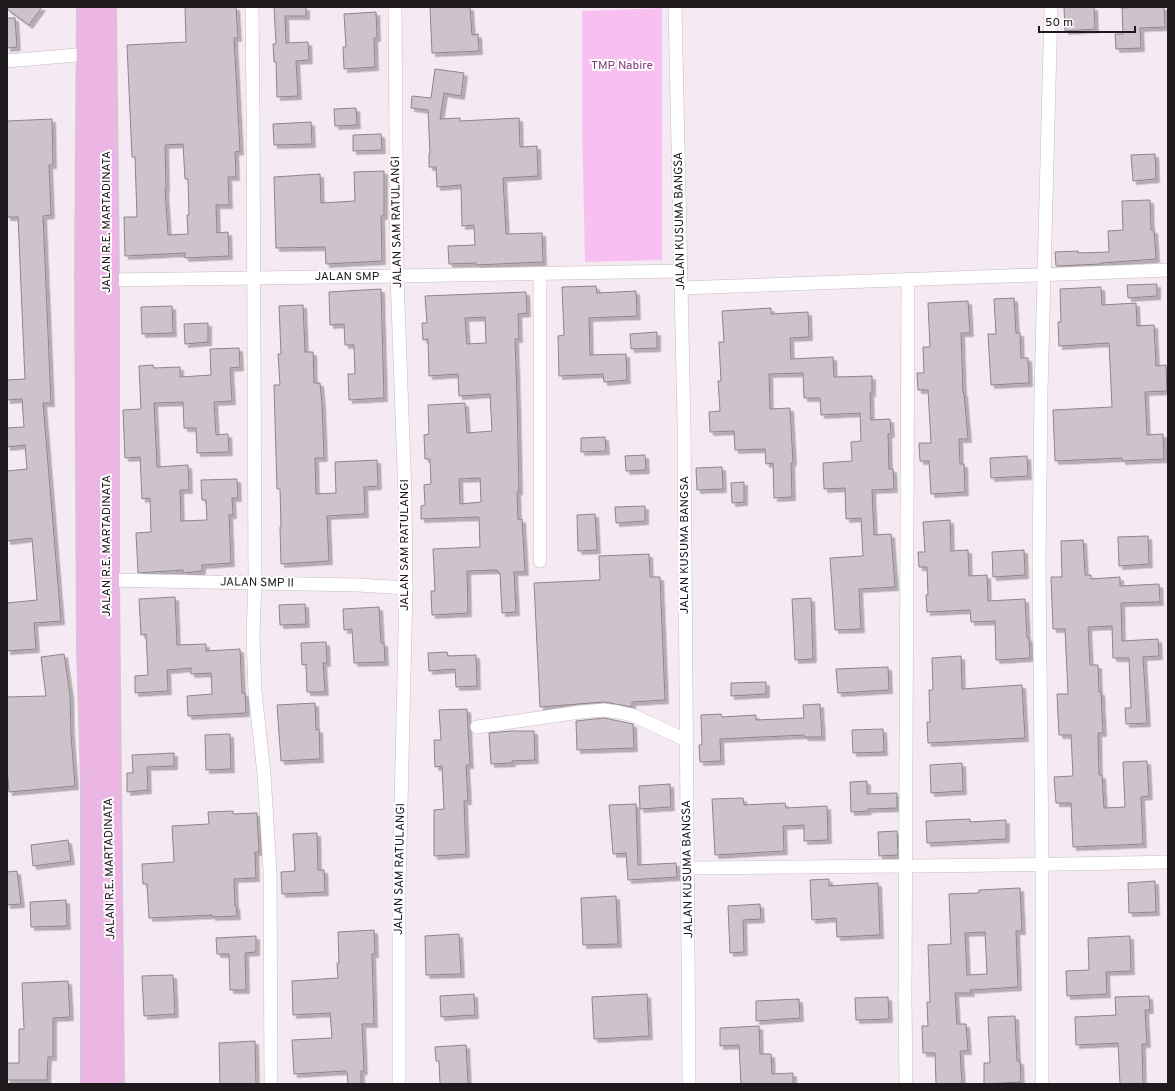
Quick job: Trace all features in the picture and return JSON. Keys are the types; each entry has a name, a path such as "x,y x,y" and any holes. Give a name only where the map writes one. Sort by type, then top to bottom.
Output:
{"highway":[{"name":"JALAN R.E. MARTADINATA","path":"88,7 86,276 113,1084"},
{"name":"JALAN R.E. MARTADINATA","path":"92,1084 92,782 108,580 108,280 105,7"}],"street":[{"path":"252,7 255,582 253,635 255,692 264,774 270,871 271,1084"},
{"name":"JALAN SAM RATULANGI","path":"395,7 397,276 405,496 406,588 399,884 399,1084"},
{"name":"JALAN KUSUMA BANGSA","path":"675,7 682,288 689,1084"},
{"path":"1042,1084 1042,865 1039,562 1041,392 1051,7"},
{"path":"7,60 88,54"},
{"path":"682,288 1168,270"},
{"name":"JALAN SMP","path":"108,280 681,271"},
{"path":"540,274 540,561"},
{"path":"906,1084 908,279"},
{"name":"JALAN SMP II","path":"108,580 255,582 406,588"},
{"path":"477,727 580,712 604,710 632,715 686,740"},
{"path":"688,868 1042,865 1168,862"}],"green space":[{"name":"TMP Nabire","path":"662,8 662,260 585,262 582,125 582,11"}],"building":[{"path":"7,7 42,7 29,25 7,9"},
{"path":"185,7 236,7 238,38 234,38 240,151 235,152 236,177 228,177 229,205 216,205 217,233 228,232 229,256 185,258 185,253 125,256 124,217 137,217 135,157 132,157 127,45 186,42","holes":["183,144 185,179 188,179 188,234 168,235 165,189 165,145"]},
{"path":"274,7 306,7 306,16 285,16 286,43 308,42 309,60 296,61 298,96 277,97 276,62 274,62 273,44 276,44"},
{"path":"430,7 470,7 472,35 478,34 479,51 432,53"},
{"path":"1064,7 1094,7 1095,29 1065,31"},
{"path":"1164,7 1165,27 1140,28 1141,48 1116,49 1115,34 1123,34 1122,8"},
{"path":"376,12 377,38 374,38 375,67 344,69 343,47 346,47 344,14"},
{"path":"7,18 15,18 17,47 7,48"},
{"path":"435,69 464,73 461,96 444,93 440,119 460,118 460,121 519,118 520,147 537,146 538,176 503,178 506,234 542,233 543,262 476,265 476,263 449,264 448,246 475,245 474,225 462,226 461,185 437,187 436,167 429,167 430,154 428,110 411,108 412,96 431,98"},
{"path":"356,108 357,125 335,126 334,109"},
{"path":"52,119 53,165 49,165 51,215 43,216 51,403 43,403 61,621 34,623 36,649 7,651 7,603 37,600 32,538 7,541 7,471 27,469 25,445 7,447 7,428 24,427 22,399 7,400 7,380 25,379 18,217 7,217 7,121"},
{"path":"311,122 312,144 274,145 273,124"},
{"path":"381,134 382,150 353,151 353,135"},
{"path":"1155,154 1156,179 1133,181 1131,155"},
{"path":"384,171 384,216 381,216 382,261 326,264 325,247 276,248 274,177 320,174 321,203 355,201 354,172"},
{"path":"1150,200 1151,230 1154,230 1156,259 1056,266 1055,252 1109,252 1108,231 1123,230 1122,201"},
{"path":"1157,284 1157,296 1128,298 1127,285"},
{"path":"596,286 597,293 636,291 637,316 589,318 590,355 626,354 627,380 604,382 603,374 559,376 558,336 564,335 562,287"},
{"path":"1101,287 1102,305 1136,303 1137,326 1154,325 1156,366 1166,365 1167,391 1145,392 1147,435 1163,434 1164,459 1122,461 1122,458 1055,461 1053,410 1112,407 1109,343 1059,346 1058,322 1061,322 1060,289"},
{"path":"381,289 384,398 349,400 348,374 355,374 354,345 345,345 344,324 330,325 329,292"},
{"path":"526,292 527,313 518,314 519,339 515,339 519,491 517,492 518,520 522,519 525,572 514,572 516,612 502,613 500,573 498,573 497,570 467,571 468,613 432,615 431,591 435,591 433,549 480,547 479,517 421,519 421,506 425,505 424,485 431,484 430,459 425,459 424,435 429,434 428,405 465,403 467,433 492,431 490,394 459,396 458,374 429,376 428,339 423,340 422,323 427,323 425,296","holes":["485,317 486,343 467,344 465,318","480,478 481,502 460,504 459,479"]},
{"path":"1014,298 1016,333 1020,333 1021,358 1028,358 1029,383 991,385 988,334 996,334 994,299"},
{"path":"968,301 970,333 961,333 963,393 968,439 959,439 960,464 964,464 965,492 931,494 929,461 920,461 919,443 931,443 928,390 918,390 917,373 924,373 923,347 930,347 928,303"},
{"path":"303,305 305,352 313,352 314,383 320,383 322,405 324,458 315,458 316,494 336,493 335,462 377,460 378,486 364,487 365,514 327,516 329,561 281,564 280,489 277,489 274,385 280,385 278,354 281,354 279,306"},
{"path":"172,306 173,333 142,334 141,307"},
{"path":"771,308 771,314 808,312 809,337 790,338 791,359 833,357 834,377 872,376 872,393 870,393 871,420 890,419 891,434 888,434 889,469 893,469 894,489 872,490 874,535 891,534 895,587 859,589 861,629 835,630 830,558 863,556 861,518 846,519 845,488 824,489 823,463 852,461 851,442 861,441 860,413 821,415 820,398 804,398 803,373 769,374 770,409 790,408 793,462 791,463 792,497 774,498 773,463 766,464 765,449 735,450 734,431 710,432 709,412 720,411 718,381 721,381 719,342 724,342 722,311"},
{"path":"208,323 208,342 185,344 184,324"},
{"path":"657,332 657,348 631,349 630,334"},
{"path":"239,348 240,367 230,368 232,401 214,402 216,435 228,434 229,452 197,453 196,428 184,428 183,402 154,403 157,467 188,465 189,490 180,490 181,521 207,520 206,500 202,500 201,480 237,479 238,498 232,498 233,515 229,515 231,563 202,565 202,571 183,573 183,570 138,573 136,533 151,532 150,498 142,499 140,457 125,458 123,410 141,409 139,366 153,365 154,368 180,367 180,377 211,375 210,349"},
{"path":"605,437 606,451 581,452 581,438"},
{"path":"645,455 646,470 626,471 625,456"},
{"path":"1027,456 1028,476 991,478 990,458"},
{"path":"722,467 723,489 697,490 696,468"},
{"path":"744,482 744,502 732,503 731,483"},
{"path":"645,506 645,521 616,523 615,507"},
{"path":"595,514 597,550 578,551 577,515"},
{"path":"950,520 951,551 968,550 969,576 987,575 988,601 1025,599 1027,638 1029,638 1030,658 996,660 995,621 971,622 970,610 927,612 927,567 919,567 918,552 925,552 923,522"},
{"path":"1148,536 1149,564 1119,566 1118,537"},
{"path":"1083,540 1085,575 1091,575 1091,579 1120,577 1120,586 1159,584 1160,602 1121,603 1122,641 1158,639 1159,656 1143,657 1147,723 1126,724 1125,708 1131,708 1129,658 1113,658 1112,626 1088,627 1090,665 1098,665 1099,692 1101,692 1103,733 1098,733 1099,775 1102,775 1104,808 1125,807 1123,762 1147,761 1149,796 1141,797 1143,844 1073,847 1071,803 1056,803 1054,777 1073,776 1071,735 1059,735 1057,694 1068,694 1065,629 1053,629 1051,577 1062,577 1061,541"},
{"path":"1024,550 1025,575 993,577 992,552"},
{"path":"649,554 650,577 660,577 665,700 632,702 632,707 604,702 540,707 534,583 600,580 599,556"},
{"path":"175,597 177,645 206,644 206,651 240,649 242,693 245,693 246,713 188,716 187,696 212,694 211,673 191,674 191,668 167,670 168,691 135,693 135,676 148,675 146,634 141,635 139,599"},
{"path":"811,598 813,659 795,660 792,599"},
{"path":"305,604 306,624 280,625 279,605"},
{"path":"379,607 381,643 384,643 385,662 354,663 352,629 344,630 343,609"},
{"path":"326,642 327,663 323,663 325,692 307,692 306,664 302,665 301,643"},
{"path":"447,652 448,656 476,655 477,686 456,687 455,669 429,671 428,653"},
{"path":"64,654 70,695 75,786 9,792 7,767 7,697 46,696 41,657"},
{"path":"961,656 962,689 1022,685 1025,738 928,743 927,722 930,722 929,690 933,690 932,658"},
{"path":"888,667 889,690 838,693 836,669"},
{"path":"766,682 766,694 731,696 731,683"},
{"path":"315,703 316,730 319,729 320,759 281,761 277,705"},
{"path":"820,704 822,737 804,737 804,735 720,739 721,761 700,762 699,745 702,745 701,715 721,714 722,717 756,715 756,720 804,718 803,705"},
{"path":"467,709 470,765 466,765 468,801 464,801 466,854 434,856 434,810 444,809 442,766 435,767 434,740 441,740 439,710"},
{"path":"604,718 633,724 634,748 577,750 576,721"},
{"path":"883,729 884,752 853,753 852,730"},
{"path":"534,731 535,760 491,764 489,733"},
{"path":"230,734 231,769 206,770 205,735"},
{"path":"174,753 174,766 147,767 148,790 127,792 127,773 133,773 132,755"},
{"path":"962,763 963,791 931,793 930,765"},
{"path":"867,781 867,794 897,793 897,808 868,809 868,811 851,812 850,782"},
{"path":"670,784 671,807 640,809 639,786"},
{"path":"743,798 744,805 785,803 786,808 827,806 828,840 804,841 804,825 783,826 784,851 715,855 712,799"},
{"path":"636,804 638,865 676,863 677,877 628,880 626,853 613,854 609,805"},
{"path":"233,811 233,814 257,813 259,852 255,852 256,878 234,879 237,916 212,917 212,915 149,918 147,884 143,884 142,864 174,862 172,826 209,824 208,812"},
{"path":"970,819 970,822 1006,820 1006,839 927,843 926,821"},
{"path":"897,831 898,855 879,856 878,832"},
{"path":"317,833 318,870 324,870 325,892 282,894 281,872 295,871 293,834"},
{"path":"68,840 71,861 33,866 31,845"},
{"path":"17,871 21,904 7,905 7,872"},
{"path":"829,879 829,886 878,883 880,935 837,937 836,918 812,920 810,880"},
{"path":"1155,881 1156,912 1129,913 1128,883"},
{"path":"1020,888 1022,931 1016,931 1018,987 970,990 971,993 955,993 957,1024 966,1024 968,1051 960,1051 962,1084 936,1084 935,1053 923,1053 922,1026 928,1026 927,1002 930,1002 928,945 951,944 949,894 979,893 979,890","holes":["985,932 987,974 967,975 965,933"]},
{"path":"616,896 618,944 583,945 581,898"},
{"path":"66,900 67,926 31,927 30,902"},
{"path":"760,904 761,919 743,920 744,952 730,953 728,906"},
{"path":"374,930 375,954 372,954 374,1024 362,1024 364,1071 361,1071 361,1084 348,1084 347,1072 345,1071 294,1074 292,1040 332,1038 330,1013 293,1015 292,981 338,978 338,932"},
{"path":"459,934 461,974 426,975 425,936"},
{"path":"256,936 256,952 245,953 246,990 230,990 229,954 217,954 216,938"},
{"path":"1130,936 1131,971 1106,972 1107,994 1067,996 1066,971 1089,970 1088,938"},
{"path":"173,975 175,1014 144,1016 142,976"},
{"path":"68,981 70,1017 53,1018 53,1057 48,1057 47,1080 7,1080 7,1063 19,1063 19,1029 24,1029 22,983"},
{"path":"474,994 475,1015 441,1017 440,996"},
{"path":"647,994 649,1036 594,1039 592,997"},
{"path":"1149,996 1150,1010 1145,1010 1147,1044 1142,1044 1143,1084 1120,1084 1118,1043 1076,1045 1075,1017 1116,1015 1115,997"},
{"path":"888,997 889,1019 856,1020 855,998"},
{"path":"799,999 800,1018 756,1021 756,1001"},
{"path":"1015,1016 1017,1061 1020,1061 1021,1082 984,1084 984,1063 990,1063 988,1017"},
{"path":"759,1026 760,1054 771,1054 772,1074 793,1073 793,1084 741,1084 739,1045 720,1046 720,1028"},
{"path":"255,1041 256,1084 220,1084 219,1043"},
{"path":"466,1045 468,1084 440,1084 439,1061 436,1061 435,1047"}]}
